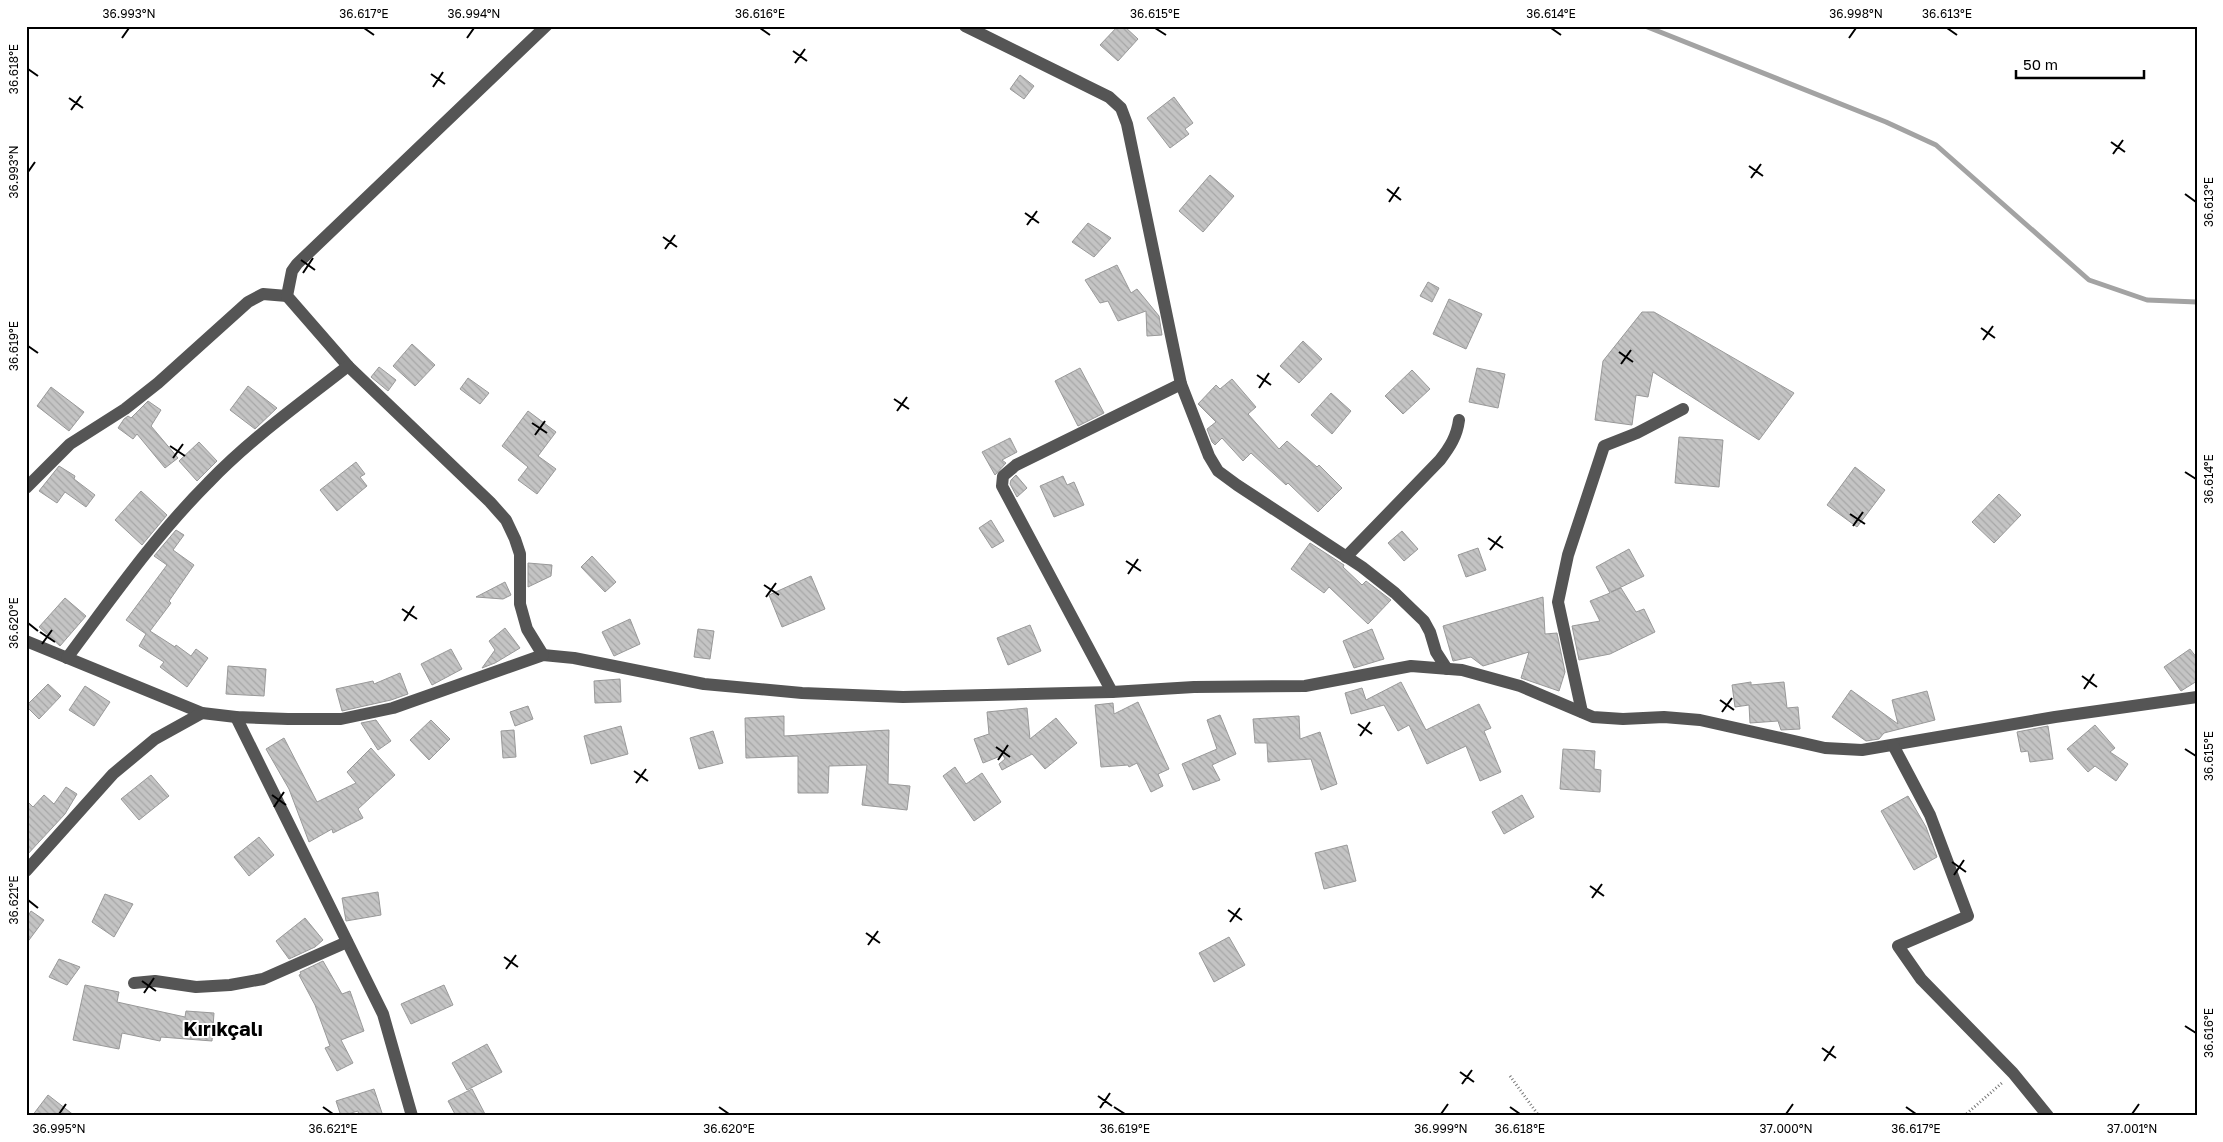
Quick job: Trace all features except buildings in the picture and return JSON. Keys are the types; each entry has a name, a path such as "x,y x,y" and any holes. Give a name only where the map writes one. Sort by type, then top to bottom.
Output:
{"street":[{"path":"287,296 292,271 296,264 546,26"},
{"path":"965,26 1088,85 1109,97 1121,108 1129,134 1181,384 1209,456 1218,471 1236,485 1346,557 1395,593 1424,621 1430,632 1436,652 1447,669"},
{"path":"26,488 70,444 125,409 248,302 263,294 287,296 348,366 490,502 506,520 520,554 520,604 527,629 544,655"},
{"path":"67,658 170,523 209,481 261,435 348,366"},
{"path":"1112,692 1002,486 1003,476 1016,465 1181,384"},
{"path":"1582,712 1558,602 1568,555 1604,446 1683,409"},
{"path":"1346,557 1440,460 1451,446 1457,432 1459,420"},
{"path":"26,641 202,713 236,717 341,719 393,708 544,655 574,658 704,684 802,692 903,697 1112,692 1194,687 1305,686 1411,666 1462,670 1520,686 1594,717 1623,719 1664,716 1700,720 1825,748 1862,750 2055,717 2197,697"},
{"path":"26,871 113,774 155,739 202,713"},
{"path":"236,717 383,1014 412,1116"},
{"path":"1893,745 1930,815 1968,916 1898,946 1922,978 2013,1074 2048,1116"},
{"path":"134,984 155,981 196,987 263,979 290,969 348,942"}],"path":[{"path":"1964,1116 2013,1074"},
{"path":"1510,1076 1538,1116"}],"waterway":[{"path":"1645,26 1886,122 1936,145 2089,280 2147,300 2197,302"}],"district":[{"name":"Kırıkçalı","path":"223,1029"}]}
